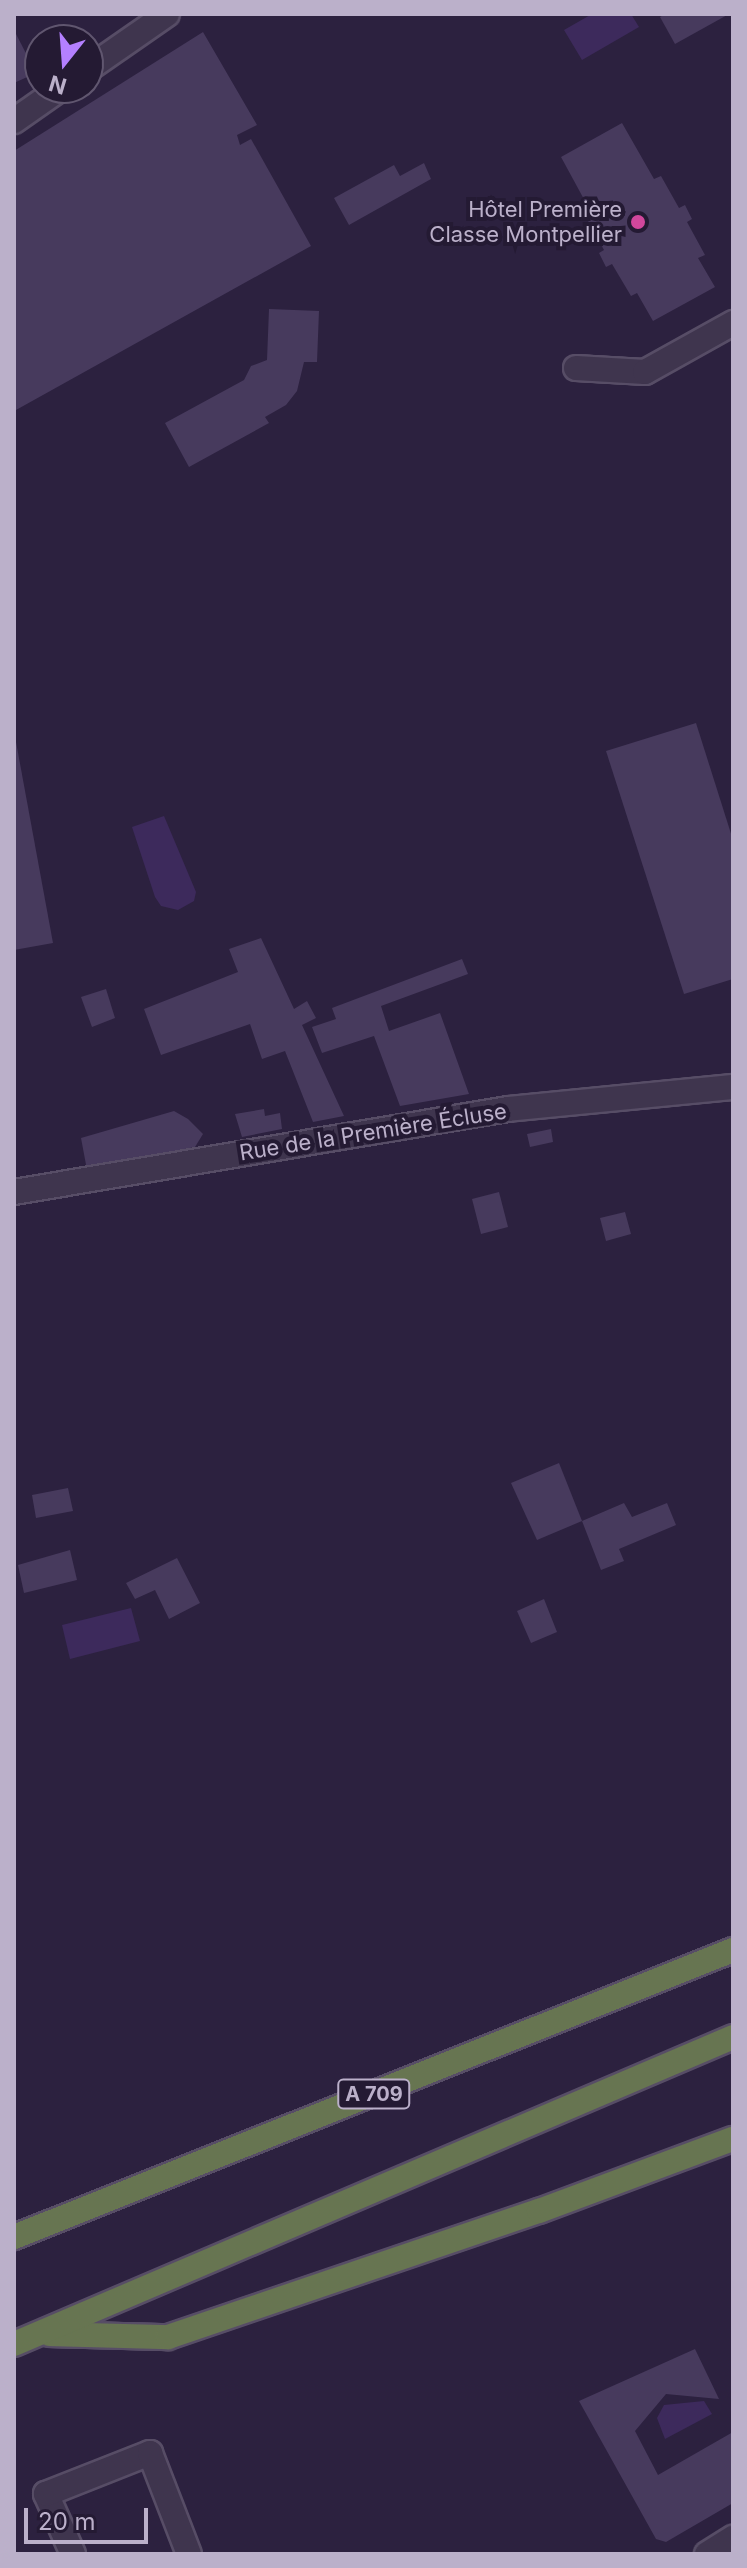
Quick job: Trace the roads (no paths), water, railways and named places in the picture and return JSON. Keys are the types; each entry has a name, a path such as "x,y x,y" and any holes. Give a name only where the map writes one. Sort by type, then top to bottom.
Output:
{"highway":[{"name":"A 709","path":"14,2237 733,1950"},
{"path":"14,2344 733,2037"},
{"path":"40,2334 168,2337 539,2211 733,2139"}],"street":[{"path":"104,58 167,14"},
{"path":"14,121 38,104"},
{"path":"576,368 645,372 733,323"},
{"name":"Rue de la Première Écluse","path":"14,1192 508,1109 733,1087"},
{"path":"73,2554 46,2494 150,2453 189,2554"},
{"path":"707,2554 733,2538"}],"place":[{"name":"Hôtel Première Classe Montpellier","path":"638,222"}]}
